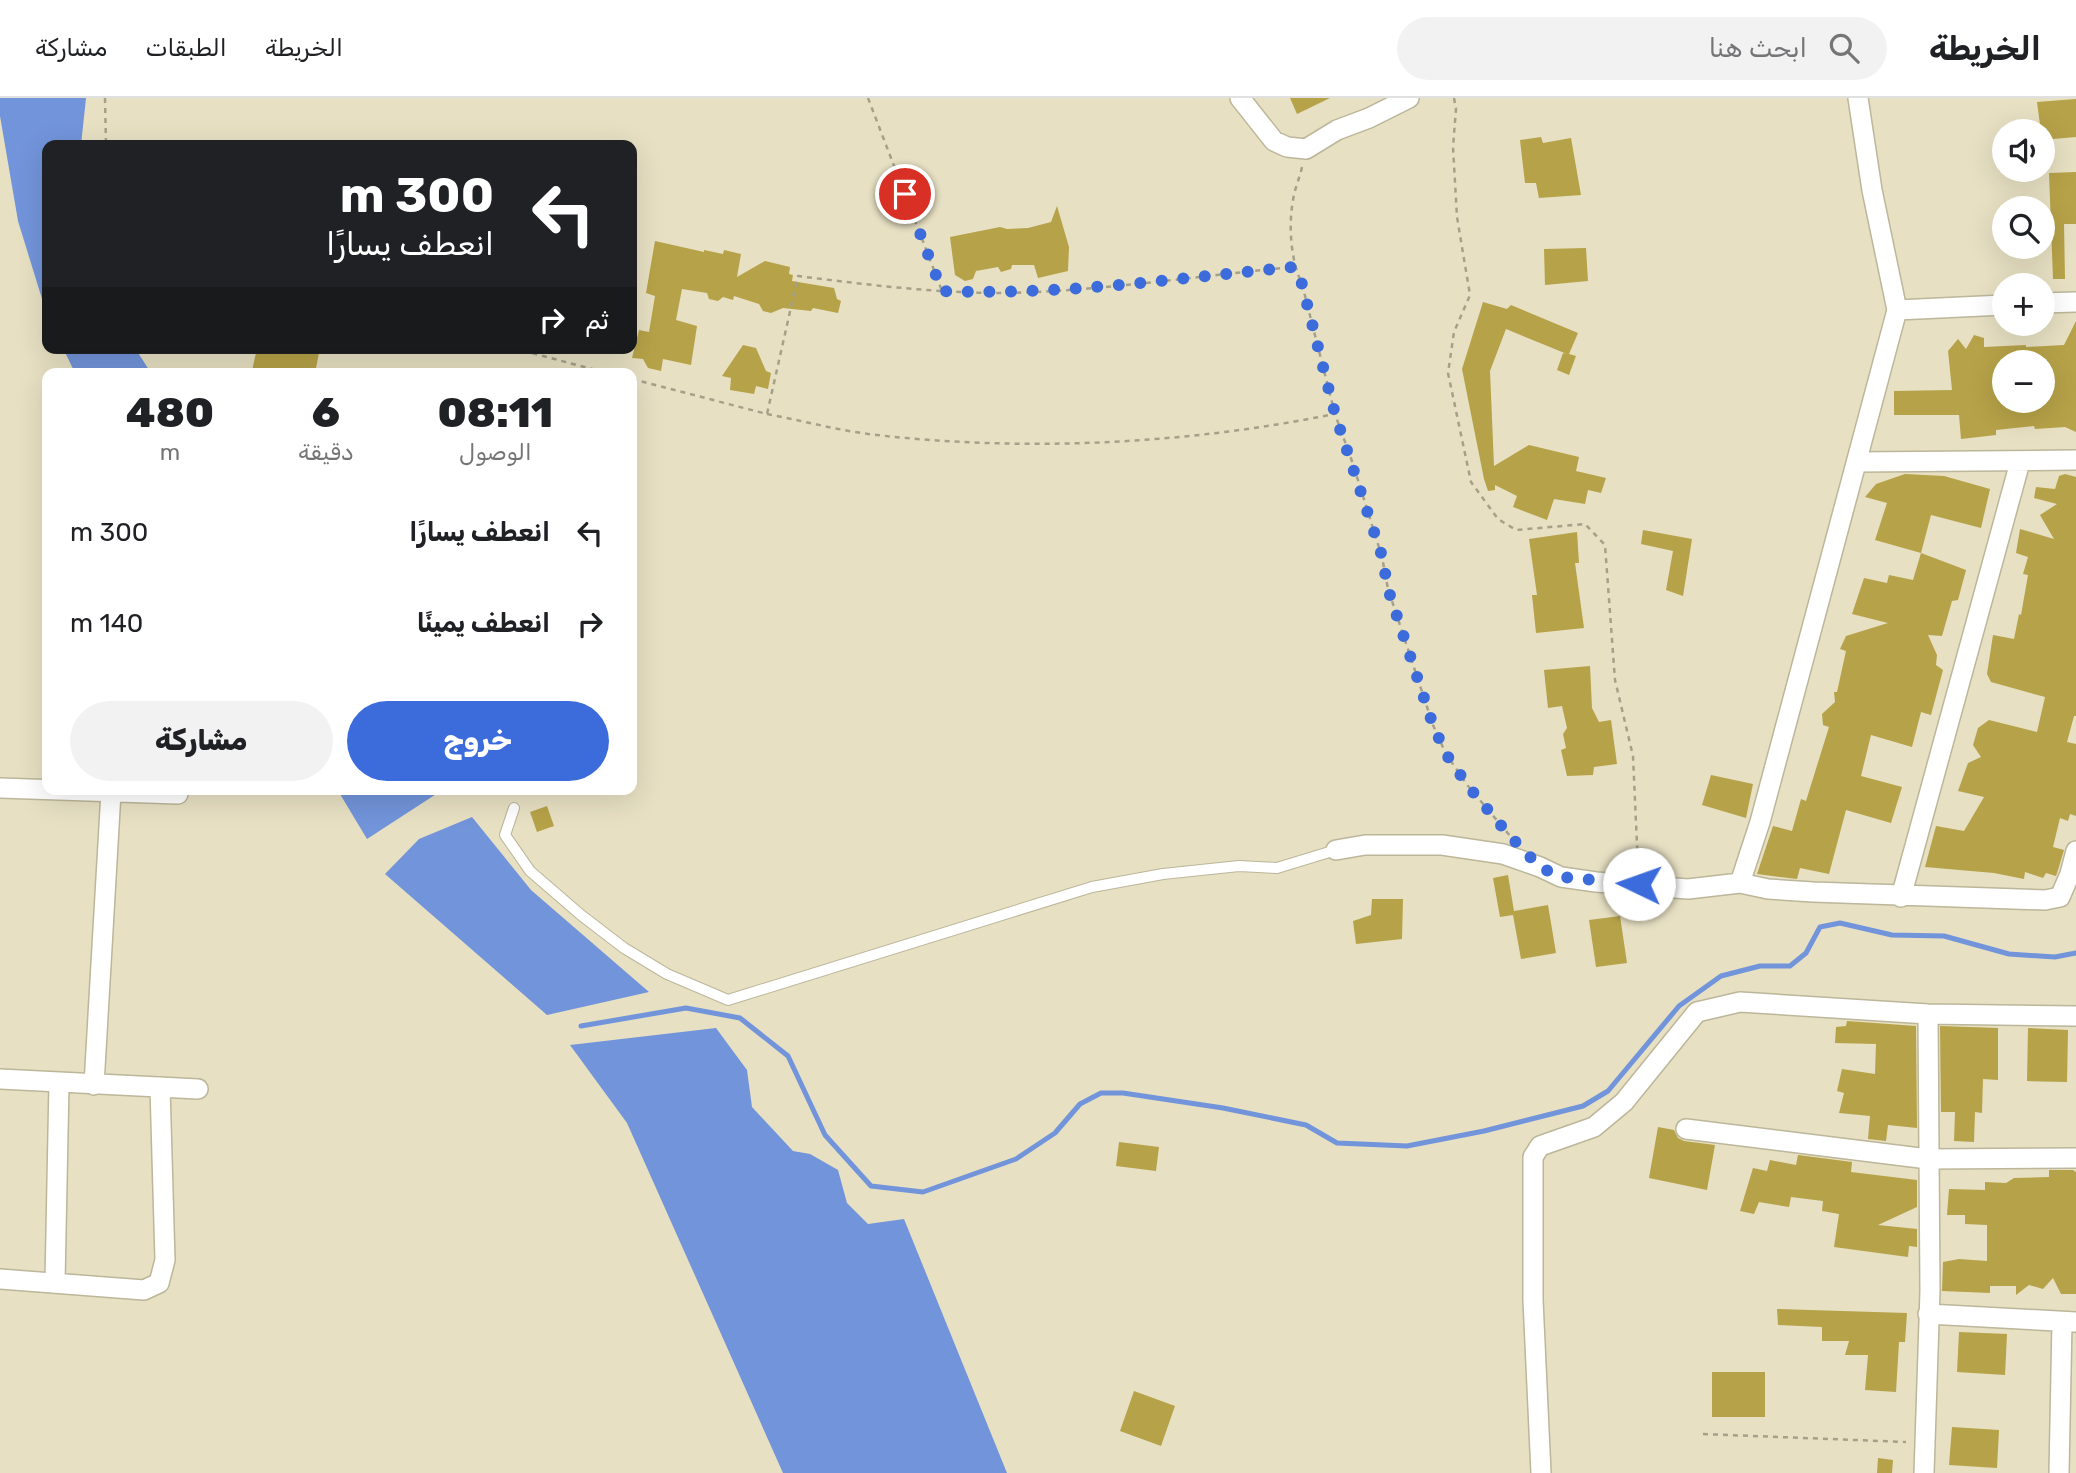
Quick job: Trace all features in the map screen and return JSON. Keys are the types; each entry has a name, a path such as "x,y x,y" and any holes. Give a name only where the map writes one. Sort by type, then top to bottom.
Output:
{"street":[{"path":"1240,98 1274,141 1287,147 1306,149 1337,130 1409,98"},
{"path":"1740,883 1760,822 1896,310 1872,190 1858,98"},
{"path":"2055,303 2076,302"},
{"path":"1896,310 1992,306"},
{"path":"1857,462 2076,460"},
{"path":"1901,897 2020,461"},
{"path":"0,788 42,790"},
{"path":"94,1085 111,795"},
{"path":"1336,850 1365,845 1442,845 1503,854 1561,877 1688,889 1740,883 1768,889 1901,897 2045,900 2060,897 2076,851"},
{"path":"1541,1473 1533,1300 1533,1157 1540,1146 1594,1127 1625,1102 1697,1012 1740,1002 1928,1014 2076,1016"},
{"path":"1924,1473 1930,1291 1928,1014"},
{"path":"0,1079 198,1089"},
{"path":"55,1282 59,1083"},
{"path":"0,1279 144,1290 159,1283 165,1260 160,1087"},
{"path":"1686,1129 1928,1159 2076,1158"},
{"path":"1928,1314 2069,1322 2059,1473"}],"lane":[{"path":"514,808 505,835 530,871 624,948 667,974 728,999 1092,887 1176,872 1239,866 1277,868 1336,850"}],"path":[{"path":"106,98 106,140"},
{"path":"868,98 942,291"},
{"path":"1454,98 1456,109 1453,147 1457,217 1470,295 1454,332 1448,373 1471,482 1497,519 1516,530 1585,524 1605,545 1615,680 1633,755 1639,884"},
{"path":"1306,149 1294,197 1291,246 1294,267 1302,284 1335,414 1382,556 1388,589 1433,725 1446,754 1468,786 1517,843"},
{"path":"767,414 798,276 942,291 989,293 1078,290 1294,267"},
{"path":"536,354 588,368"},
{"path":"637,380 767,414 876,435 983,442 1074,444 1270,427 1335,414"},
{"path":"1703,1434 1925,1443"}],"water":[{"path":"0,98 86,98 82,140 42,140 42,299 18,221 0,116"},
{"path":"66,354 139,354 148,368 73,368"},
{"path":"341,795 435,795 367,839"},
{"path":"472,817 531,890 649,992 547,1015 385,874 419,839"},
{"path":"716,1028 747,1070 752,1107 793,1151 810,1154 838,1170 847,1203 868,1224 904,1219 1007,1473 783,1473 627,1123 570,1045"}],"building":[{"path":"1290,98 1330,98 1297,114"},
{"path":"2076,99 2076,137 2055,139 2055,119 2039,119 2037,102"},
{"path":"1541,137 1543,143 1571,138 1581,195 1539,198 1536,183 1525,183 1520,140"},
{"path":"2076,172 2076,224 2064,224 2065,279 2055,279 2053,273 2055,196 2050,196 2049,182 2055,182 2055,173"},
{"path":"1057,206 1069,247 1068,271 1038,278 1034,265 1012,265 1011,269 1001,272 998,267 976,271 973,279 965,281 955,275 950,237 1000,227 1028,228 1051,222"},
{"path":"655,241 704,252 723,254 724,250 741,254 737,277 765,261 790,267 792,281 834,288 837,299 841,301 838,313 813,308 811,311 783,308 771,313 763,311 759,304 734,296 733,300 723,297 718,301 709,299 707,293 682,289 676,320 697,326 691,365 663,359 661,371 648,368 643,359 632,358 633,354 637,354 639,330 649,332 655,296 646,293"},
{"path":"1586,248 1588,281 1545,285 1544,249"},
{"path":"1483,302 1507,309 1511,305 1578,333 1569,354 1576,356 1569,375 1557,370 1563,353 1567,354 1506,329 1490,371 1494,466 1529,445 1579,457 1576,471 1606,478 1601,493 1588,490 1585,504 1554,499 1547,520 1513,507 1517,496 1495,485 1495,490 1488,491 1484,479 1462,369"},
{"path":"2076,321 2076,432 2065,427 2035,429 2034,426 1996,430 1996,435 1961,439 1959,415 1894,415 1894,391 1952,390 1948,351 1958,339 1966,349 1974,335 1984,338 1984,347 2064,345"},
{"path":"743,345 756,348 766,371 771,373 768,389 756,386 754,394 730,390 731,378 722,376"},
{"path":"256,354 319,354 316,368 253,368"},
{"path":"1905,474 1944,476 1990,489 1981,528 1931,515 1921,553 1875,540 1887,503 1865,497 1876,484"},
{"path":"2065,474 2076,477 2076,716 2067,742 2076,744 2076,816 2070,814 2068,821 2060,818 2053,847 2064,850 2056,876 2046,873 2043,878 2025,872 2024,879 1994,873 1925,867 1936,826 1964,831 1984,797 1958,791 1968,763 1981,757 1973,745 1978,728 1989,720 2037,732 2045,697 1991,682 1987,674 1993,635 2014,639 2019,614 2021,615 2028,575 2023,574 2028,557 2016,553 2020,529 2054,539 2040,515 2057,504 2034,498 2036,487 2055,489 2059,476"},
{"path":"1643,530 1692,539 1683,596 1666,590 1673,551 1641,544"},
{"path":"1577,532 1579,563 1575,563 1584,628 1536,633 1532,595 1537,595 1529,539"},
{"path":"1921,553 1966,570 1958,600 1952,601 1942,636 1928,635 1937,655 1936,665 1943,670 1931,715 1921,712 1912,747 1871,735 1861,776 1902,787 1891,823 1846,810 1829,874 1800,868 1797,879 1757,874 1773,826 1792,831 1801,799 1806,801 1829,727 1823,725 1822,714 1835,702 1834,692 1837,692 1846,651 1840,649 1846,636 1888,623 1852,614 1864,578 1887,583 1889,575 1913,580"},
{"path":"1590,666 1592,708 1599,722 1611,720 1617,764 1594,767 1593,775 1567,776 1561,750 1566,748 1563,734 1567,728 1562,706 1548,708 1544,670"},
{"path":"1711,775 1753,784 1746,818 1702,805"},
{"path":"547,806 554,826 537,832 530,812"},
{"path":"1508,875 1514,911 1548,905 1556,953 1521,959 1513,915 1500,917 1493,878"},
{"path":"1372,899 1403,899 1402,939 1356,944 1353,921 1371,915"},
{"path":"1620,916 1627,963 1596,967 1589,920"},
{"path":"1847,1021 1916,1026 1917,1128 1888,1125 1886,1141 1868,1139 1870,1116 1839,1113 1844,1093 1837,1091 1842,1069 1875,1074 1876,1044 1835,1043 1836,1027 1846,1026"},
{"path":"1940,1026 1998,1028 1998,1080 1983,1079 1982,1113 1975,1112 1974,1142 1954,1141 1955,1112 1941,1112"},
{"path":"2028,1028 2068,1030 2067,1082 2027,1081"},
{"path":"1658,1127 1674,1130 1678,1138 1684,1141 1715,1145 1707,1190 1649,1178"},
{"path":"1119,1142 1159,1147 1156,1171 1116,1166"},
{"path":"1798,1155 1852,1162 1851,1172 1917,1180 1917,1207 1878,1225 1917,1229 1917,1247 1909,1246 1908,1257 1834,1247 1839,1214 1822,1211 1823,1201 1791,1197 1789,1207 1759,1202 1754,1214 1740,1211 1753,1168 1767,1171 1770,1160 1796,1165"},
{"path":"2049,1170 2076,1172 2076,1294 2061,1294 2053,1278 2043,1289 2029,1285 2016,1295 2016,1286 1990,1286 1990,1293 1942,1291 1943,1262 1959,1259 1987,1261 1987,1225 1965,1224 1965,1215 1947,1215 1949,1189 1985,1190 1985,1182 2006,1183 2014,1178 2049,1177"},
{"path":"1777,1309 1907,1313 1905,1342 1899,1342 1896,1392 1865,1390 1868,1355 1845,1355 1849,1341 1822,1341 1822,1327 1778,1325"},
{"path":"1959,1332 2007,1334 2005,1375 1957,1372"},
{"path":"1712,1372 1765,1372 1765,1417 1712,1417"},
{"path":"1134,1391 1175,1406 1161,1446 1120,1431"},
{"path":"1952,1427 1999,1430 1997,1468 1949,1465"},
{"path":"1878,1458 1893,1460 1892,1473 1877,1473"}],"waterway":[{"path":"581,1026 686,1008 740,1018 788,1056 825,1135 871,1186 923,1192 1016,1159 1055,1133 1080,1104 1101,1093 1123,1093 1223,1108 1306,1125 1337,1143 1407,1146 1484,1131 1583,1106 1608,1091 1679,1006 1721,976 1760,966 1790,966 1806,953 1820,927 1840,923 1892,935 1944,936 2009,954 2055,957 2076,953"}],"route":[{"path":"905,194 942,291 989,293 1078,290 1294,267 1302,284 1335,414 1382,556 1388,589 1433,725 1446,754 1468,786 1540,867 1561,877 1639,884"}]}
